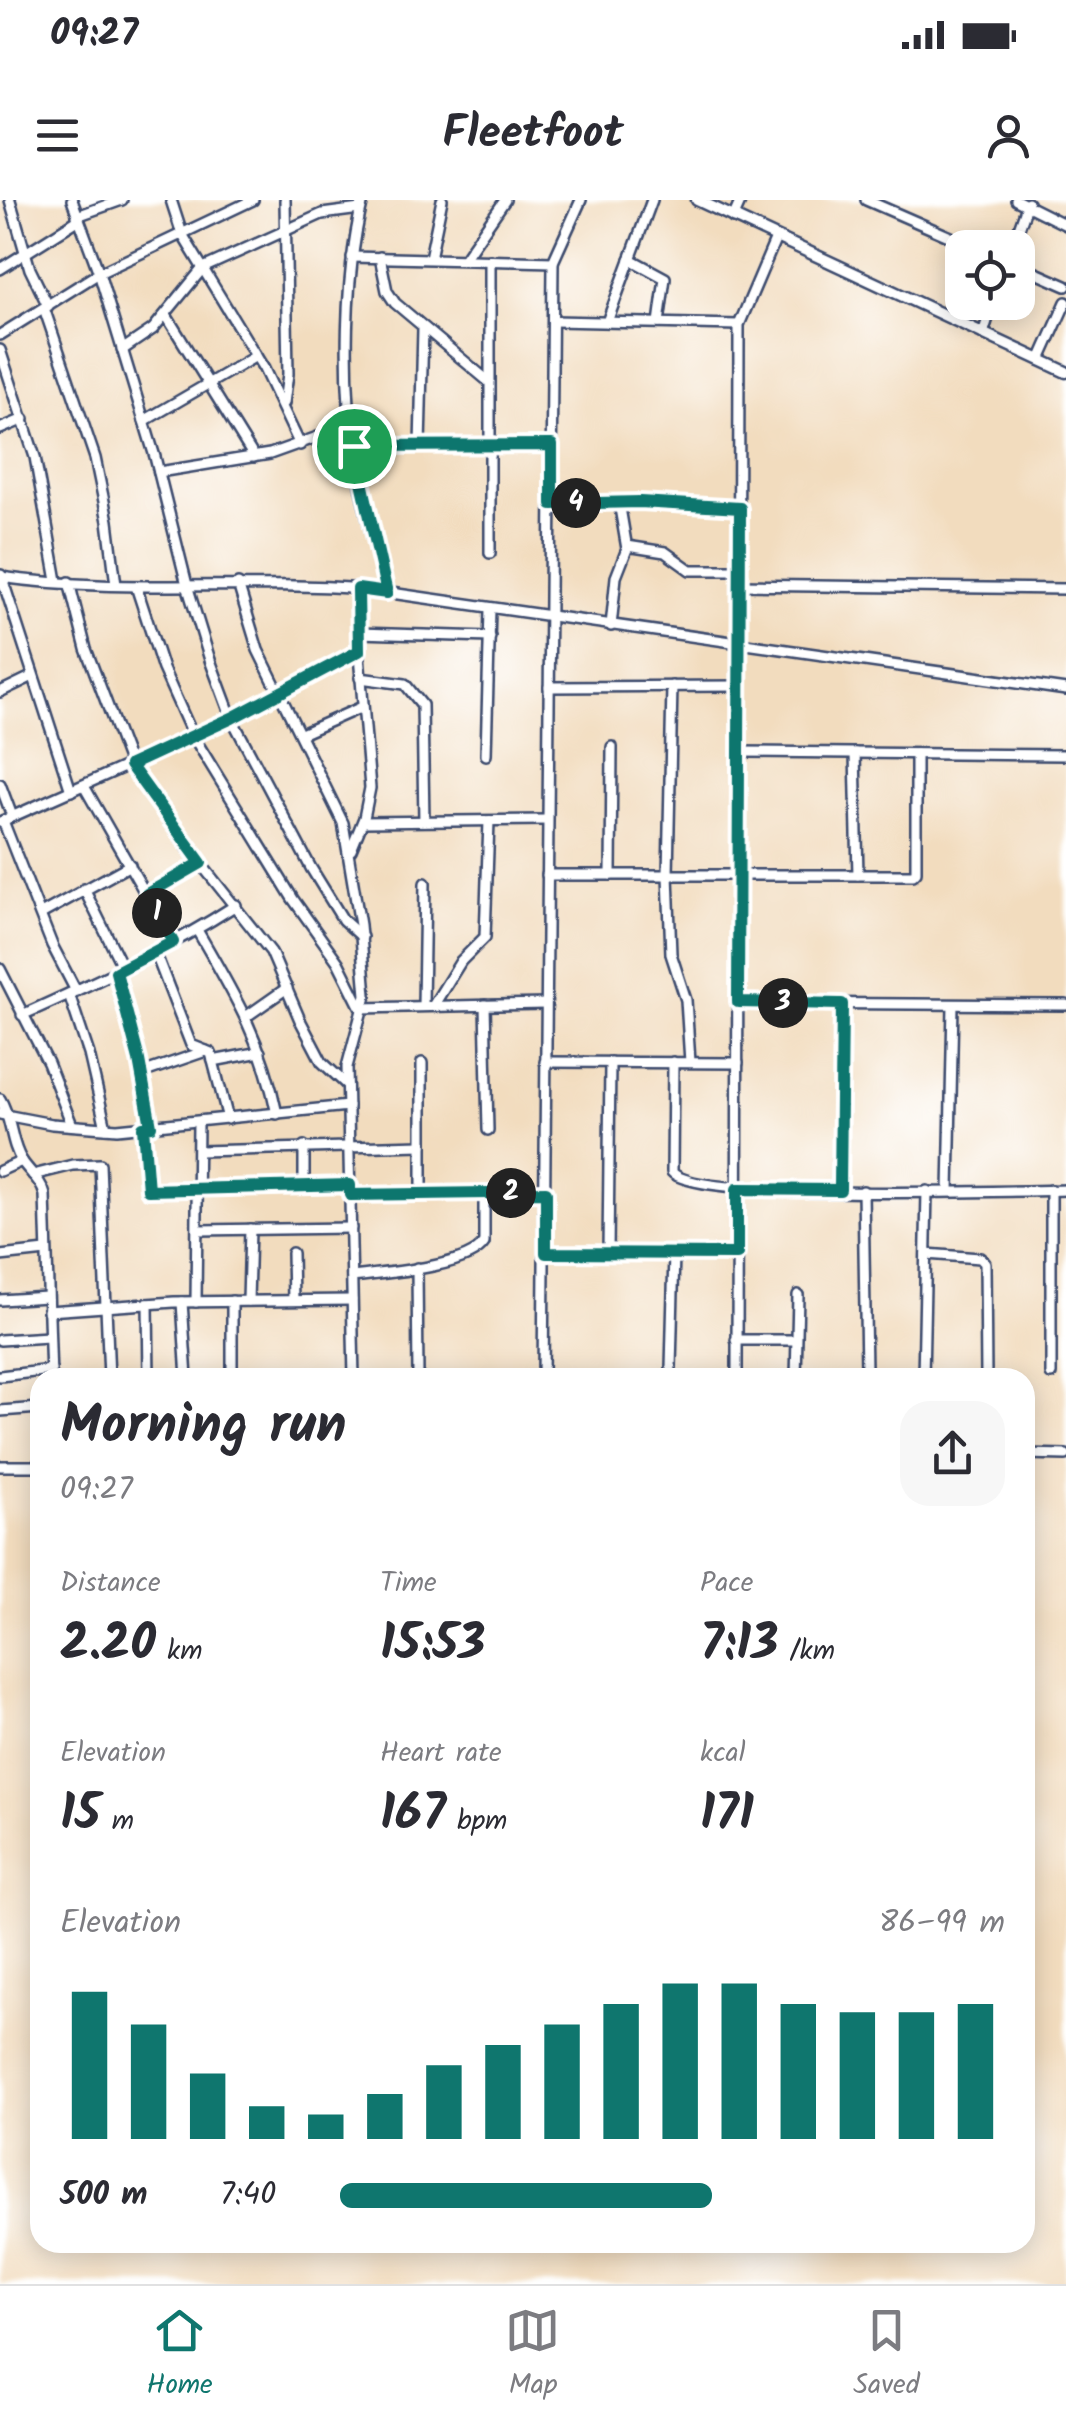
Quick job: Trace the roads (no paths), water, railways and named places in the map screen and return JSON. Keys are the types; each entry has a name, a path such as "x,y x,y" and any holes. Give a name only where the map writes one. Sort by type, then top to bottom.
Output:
{"street":[{"path":"10,200 95,458 116,585"},
{"path":"72,200 99,273 159,472 187,585 232,718 302,854 344,920 362,937"},
{"path":"0,269 78,218 122,200"},
{"path":"171,200 182,234 256,356 300,444"},
{"path":"0,335 99,273 254,200"},
{"path":"284,406 288,374 285,200"},
{"path":"430,258 442,200"},
{"path":"464,259 505,200"},
{"path":"543,1368 553,262 581,200"},
{"path":"607,322 652,200"},
{"path":"697,200 1066,372"},
{"path":"733,218 742,200"},
{"path":"866,200 945,234"},
{"path":"1016,200 1066,225"},
{"path":"1018,230 1028,203"},
{"path":"122,350 153,329 202,268 322,214 362,204 352,257 352,425 387,593"},
{"path":"0,221 15,217"},
{"path":"736,1368 739,325 776,238"},
{"path":"352,257 553,262"},
{"path":"380,257 395,303 488,381"},
{"path":"630,259 665,278 659,323"},
{"path":"490,260 490,553"},
{"path":"1035,272 1066,286"},
{"path":"1040,360 1066,302"},
{"path":"166,315 254,456"},
{"path":"983,334 988,320"},
{"path":"554,322 739,325"},
{"path":"420,446 424,328"},
{"path":"0,350 35,456 56,581"},
{"path":"144,421 256,356"},
{"path":"0,429 24,419"},
{"path":"159,472 254,456 352,425"},
{"path":"354,446 552,445"},
{"path":"552,504 620,502 740,508"},
{"path":"611,626 616,577 626,546 620,502"},
{"path":"626,546 665,552 690,570 740,570"},
{"path":"71,791 0,575 136,586 238,584 358,589 1066,690"},
{"path":"69,582 86,650 130,765 271,952 322,1062 348,1085"},
{"path":"238,584 258,650 343,823 350,852 366,980 347,1067 354,1368"},
{"path":"740,585 1066,589"},
{"path":"136,586 163,669 193,736 284,884 338,962 362,1008"},
{"path":"350,852 370,788 360,678 358,589"},
{"path":"486,755 490,610"},
{"path":"358,633 490,637"},
{"path":"5,820 232,718 359,651"},
{"path":"0,692 33,676"},
{"path":"360,678 405,684 422,705 424,822"},
{"path":"672,686 668,874 672,966 686,1000 690,1062"},
{"path":"548,687 740,686"},
{"path":"301,734 362,707"},
{"path":"612,747 612,875"},
{"path":"739,752 1066,755"},
{"path":"855,753 858,874"},
{"path":"547,875 903,876 916,872 916,754"},
{"path":"0,784 5,820 73,992 106,1128"},
{"path":"84,786 173,942"},
{"path":"428,1006 485,937 489,820"},
{"path":"362,822 548,820"},
{"path":"147,894 201,863"},
{"path":"40,914 130,865"},
{"path":"425,883 428,1006"},
{"path":"84,889 120,970 142,1073 147,1127 146,1189 304,1186 422,1194 546,1192"},
{"path":"22,1014 120,970 236,905"},
{"path":"197,930 247,1016 277,1114"},
{"path":"155,952 191,1045 208,1050 213,1061 228,1119"},
{"path":"0,969 48,1063 72,1126"},
{"path":"247,1016 287,988"},
{"path":"738,1002 1066,1006"},
{"path":"362,1008 545,1004"},
{"path":"840,1190 842,1004"},
{"path":"950,1191 953,1004"},
{"path":"484,1005 488,1130"},
{"path":"142,1073 208,1050"},
{"path":"213,1061 260,1052"},
{"path":"545,1062 738,1063"},
{"path":"608,1253 610,1062"},
{"path":"672,1062 672,1172 682,1181 737,1189 1066,1190"},
{"path":"422,1064 422,1194"},
{"path":"0,1099 22,1161 42,1186 44,1195 51,1368"},
{"path":"5,1115 72,1126 147,1127 348,1106"},
{"path":"196,1302 198,1122"},
{"path":"199,1151 422,1144"},
{"path":"304,1146 304,1186"},
{"path":"0,1171 22,1161"},
{"path":"34,1175 73,1165 100,1164 107,1368"},
{"path":"1051,1190 1051,1374"},
{"path":"862,1191 866,1368"},
{"path":"923,1368 927,1192"},
{"path":"352,1276 418,1268 473,1254 484,1242 484,1193"},
{"path":"198,1230 351,1228"},
{"path":"248,1301 250,1229"},
{"path":"0,1256 46,1251"},
{"path":"292,1253 293,1300"},
{"path":"546,1253 737,1254"},
{"path":"671,1368 674,1254"},
{"path":"926,1254 980,1258 985,1264 986,1368"},
{"path":"418,1268 418,1368"},
{"path":"796,1368 798,1294"},
{"path":"0,1300 47,1297"},
{"path":"48,1311 182,1302 352,1300"},
{"path":"232,1301 232,1368"},
{"path":"182,1302 187,1368"},
{"path":"148,1304 149,1368"},
{"path":"0,1340 49,1337"},
{"path":"736,1340 796,1340"},
{"path":"0,1376 30,1375"},
{"path":"0,1411 30,1409"},
{"path":"1035,1454 1066,1455"},
{"path":"0,1466 30,1466"}]}
